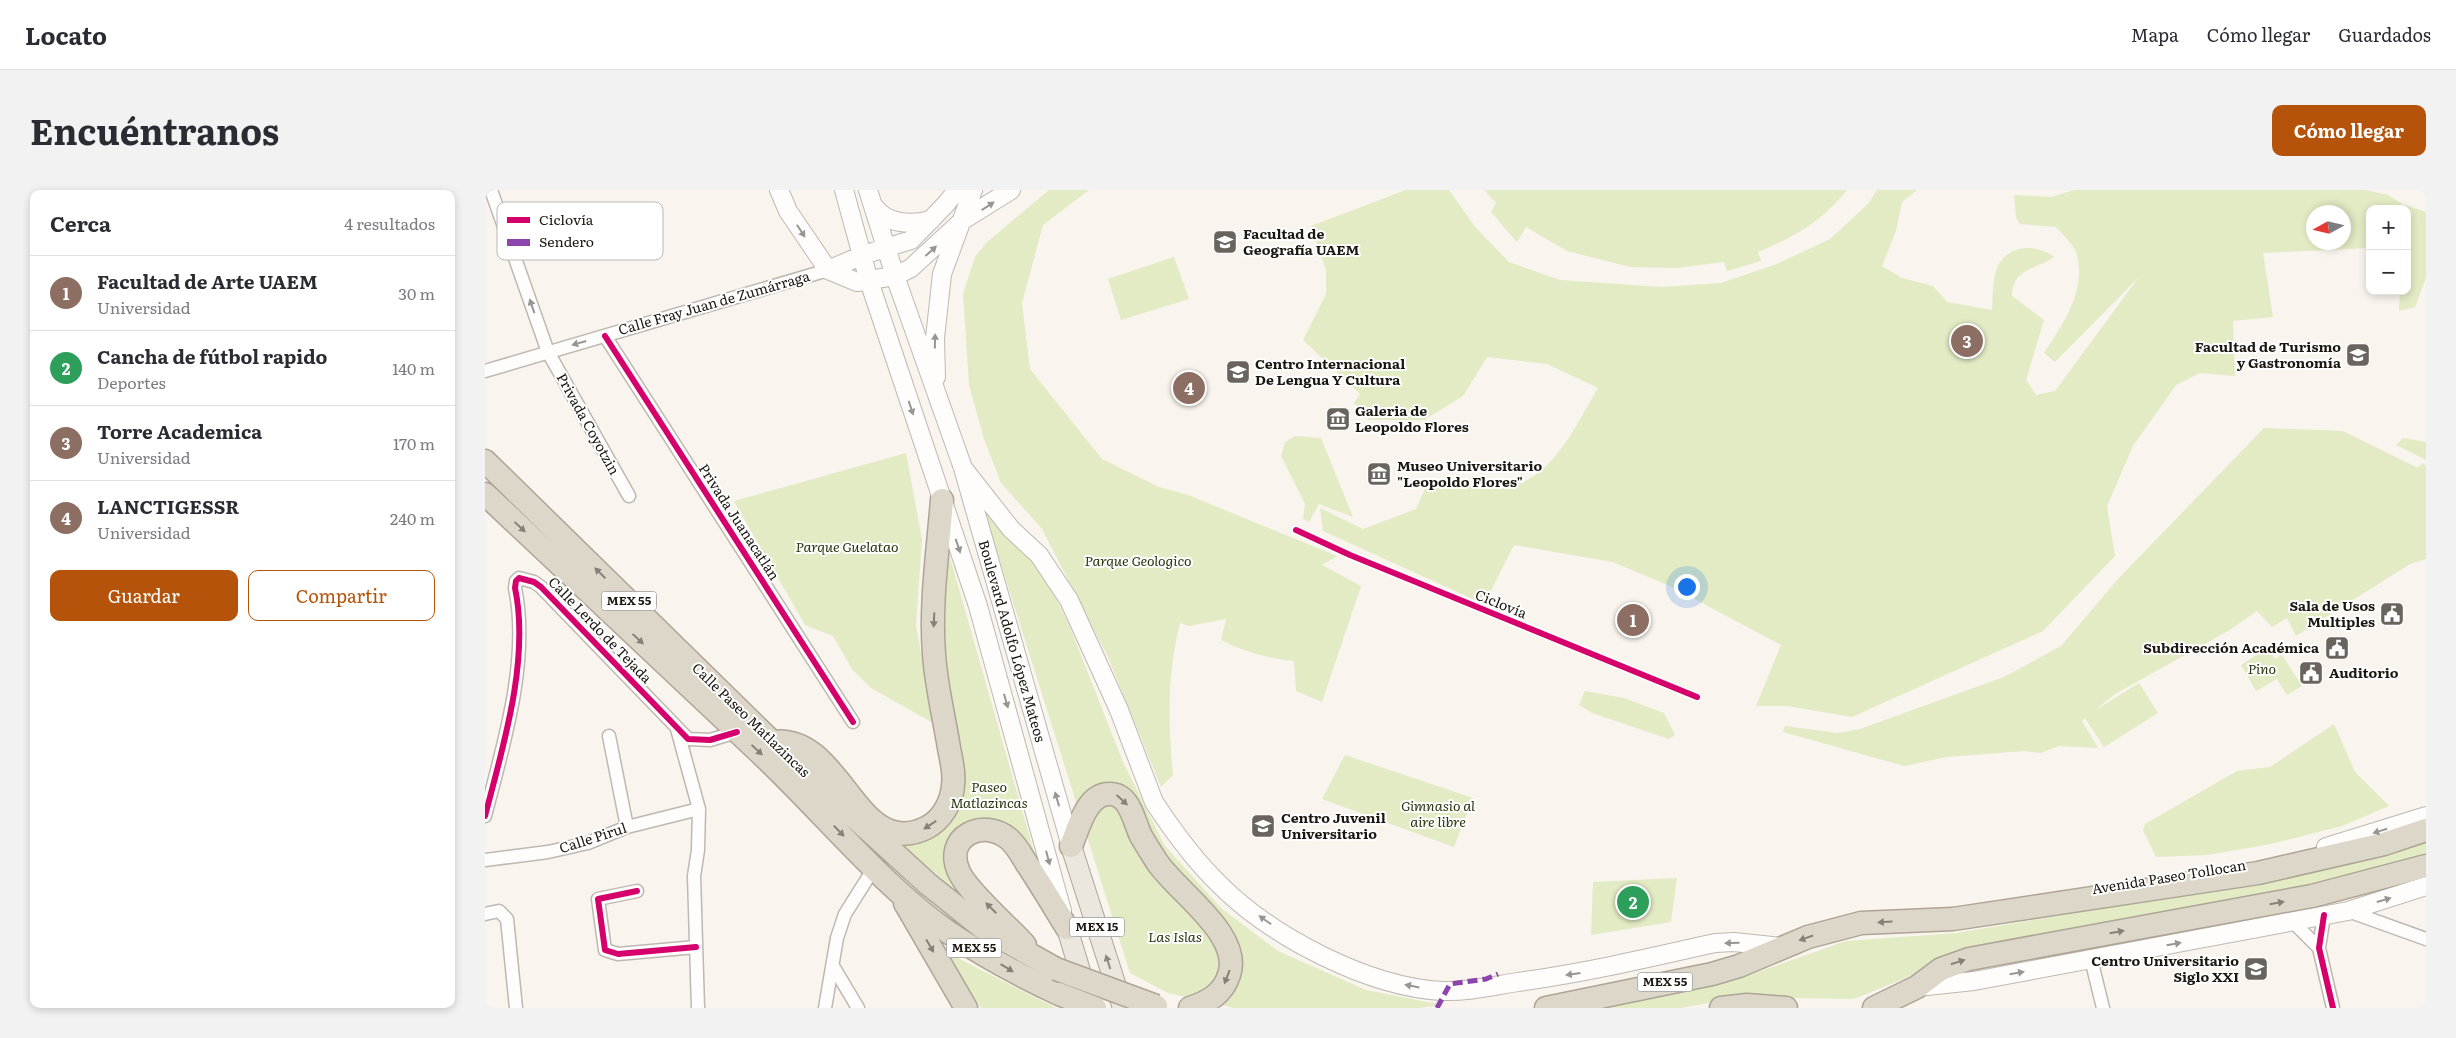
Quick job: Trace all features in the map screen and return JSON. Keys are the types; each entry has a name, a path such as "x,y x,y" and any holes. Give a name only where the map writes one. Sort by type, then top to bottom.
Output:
{"highway":[{"name":"Calle Paseo Matlazincas","path":"485,461 772,742 928,884 983,928 1036,956"},
{"name":"Calle Paseo Matlazincas","path":"485,494 737,732 897,889"},
{"path":"772,742 789,742 808,749 823,760 834,776 875,824 891,832 907,833 924,829 939,818 949,803 952,794 954,773 934,655 933,623 942,500"},
{"path":"834,776 835,800"},
{"path":"1071,846 1083,815 1098,798 1108,794 1115,794 1125,800 1141,835 1159,865 1169,879 1218,928 1230,953 1230,972 1224,987 1211,1000 1190,1008"},
{"path":"1036,956 962,877 958,870 956,855 957,848 963,838 973,831 986,830 1009,839 1067,928"},
{"name":"Avenida Paseo Tollocan","path":"1546,1008 1712,974 1739,966 1807,937 1861,923 1970,916 2258,873 2384,844 2426,830"},
{"path":"1874,1008 1917,987 1941,969 1969,959 2419,878"},
{"path":"897,889 966,1008"},
{"name":"MEX 55","path":"897,889 947,931 1022,977 1095,1008"},
{"name":"MEX 55","path":"1036,956 1056,968 1161,1007"},
{"path":"1721,1008 1747,1005 1782,1008"}],"main road":[{"path":"779,190 788,211 828,270 857,282 895,276 911,268 963,220 1011,190"},
{"name":"MEX 15","path":"844,190 869,281"},
{"path":"828,270 863,255 911,240 957,190"},
{"name":"MEX 15","path":"935,390 935,338 942,274 973,190"},
{"path":"870,196 881,214 894,221 915,224 931,220"},
{"name":"MEX 15","path":"870,196 895,276"},
{"name":"Boulevard Adolfo López Mateos","path":"895,276 963,468 1071,846 1123,1008"},
{"name":"Boulevard Adolfo López Mateos","path":"869,281 978,606 1091,1008"},
{"path":"963,468 1011,529 1039,555 1069,600 1119,710 1154,802 1163,816 1220,886 1270,924 1312,950 1381,979 1443,991 1469,990 1586,972 1715,944 1734,942 1781,947"},
{"name":"Avenida Paseo Tollocan","path":"1908,921 1972,905 2247,865 2336,845 2426,816"},
{"path":"1917,987 1949,985 2348,910 2419,878"}],"street":[{"name":"Privada Coyotzin","path":"491,190 497,207"},
{"name":"Privada Coyotzin","path":"516,260 548,352 629,496"},
{"name":"Calle Fray Juan de Zumárraga","path":"485,371 828,270"},
{"name":"Privada Juanacatlán","path":"605,336 853,722"},
{"name":"Calle Lerdo de Tejada","path":"485,816 510,713 521,636 515,588 516,581 519,578 534,582 541,587 688,739 698,741 710,740 737,732"},
{"path":"677,729 699,809 698,850 694,876 698,1008"},
{"path":"609,736 627,827"},
{"name":"Calle Pirul","path":"485,860 548,852 588,843 627,827 699,809"},
{"path":"825,1008 837,938 845,914 874,868"},
{"path":"637,891 598,899 605,950 618,954 696,947"},
{"path":"2348,910 2426,939"},
{"path":"485,914 499,911 507,919 516,1008"},
{"path":"2324,915 2319,948 2333,1008"},
{"path":"2292,922 2319,948"},
{"path":"2091,959 2103,1008"},
{"path":"833,966 857,1008"}],"green space":[{"name":"Parque Geologico","path":"1049,190 1089,190 1043,225 1022,303 1030,369 1102,459 1159,487 1188,495 1337,556 1322,565 1361,586 1322,702 1296,691 1294,661 1256,654 1221,640 1226,619 1189,626 1180,623 1173,661 1170,699 1173,775 1161,787 1108,657 1042,529 1001,483 984,439 969,385 963,294 975,257 986,243"},
{"path":"1406,190 1449,190 1476,228 1509,262 1560,280 1662,287 1721,283 1777,264 1830,239 1868,204 1877,190 1917,190 1902,202 1896,231 1882,266 1902,278 1933,286 1947,302 1992,310 1996,271 2000,262 2006,256 2013,251 2029,248 2038,249 2054,257 2021,274 2013,287 2012,296 2044,320 2026,380 2036,395 2055,391 2139,277 2055,362 2044,353 2065,319 2076,295 2079,269 2077,255 2071,244 2056,227 2020,224 2016,218 2014,195 2051,197 2074,190 2365,190 2388,195 2405,205 2366,205 2366,248 2351,249 2351,205 2306,205 2306,250 2327,250 2263,253 2273,317 2233,321 2235,376 2200,373 2176,385 2133,446 2107,506 2115,556 2043,631 1852,717 1787,706 1756,706 1781,645 1672,587 1613,562 1514,545 1484,604 1323,531 1320,508 1363,529 1416,509 1429,480 1505,488 1528,480 1541,471 1563,446 1598,388 1547,364 1487,357 1463,396 1424,420 1369,420 1354,403 1360,394 1303,340 1326,294 1326,270 1311,226"},
{"path":"1484,190 1847,190 1827,211 1807,227 1758,252 1761,261 1727,271 1724,262 1677,268 1630,267 1567,251 1526,227 1517,242 1491,212 1496,203"},
{"path":"2411,207 2426,212 2426,278 2415,307 2399,311 2400,295 2411,295"},
{"path":"1174,257 1189,299 1121,320 1108,279"},
{"path":"2264,428 2343,431 2418,468 2422,463 2426,466 2426,559 2410,564 2296,636 2287,618 2272,627 2257,611 2228,631 2115,694 2094,711 2139,683 2158,713 2104,747 2085,718 2082,721 2098,748 2059,746 2041,753 2024,751 1947,757 1904,766 1783,732 1785,726 1838,733 1860,729 2004,677 2061,646 2118,579"},
{"path":"1295,436 1321,438 1353,517 1319,504 1309,522 1303,519 1305,504 1281,456 1285,442"},
{"path":"2403,438 2426,442 2426,460 2396,445"},
{"name":"Parque Guelatao","path":"906,453 922,539 916,625 933,723 871,688 852,669 833,636 805,625 734,501"},
{"name":"Las Islas","path":"984,510 1044,574 1069,625 1123,762 1165,846 1221,908 1278,951 1366,990 1442,1005 1419,1008 1234,1008 1168,993 1130,973"},
{"name":"Paseo Matlazincas","path":"947,547 1038,866 1020,839 951,842 995,923 896,840 944,826 942,646"},
{"name":"Pino","path":"2267,648 2275,659 2282,655 2302,686 2287,695 2277,679 2256,691 2241,665"},
{"path":"1585,691 1624,698 1664,713 1675,735 1669,739 1592,713 1579,705"},
{"path":"2334,724 2355,772 2389,806 2342,826 2271,844 2207,855 2156,857 2143,830 2145,824 2237,771 2270,767"},
{"name":"Gimnasio al aire libre","path":"1345,755 1473,798 1454,847 1322,799"},
{"path":"2426,840 2426,858 2375,872 1952,959 1854,999 1742,997 1681,1008 1580,1008 1733,981 1846,941 1956,933 2208,891"},
{"path":"1677,878 1671,922 1591,935 1593,882"},
{"path":"944,951 1056,1008 981,1008"}],"marked path":[{"path":"1437,1008 1450,984 1486,979 1498,974"}],"cycle path":[{"path":"605,336 853,722"},
{"name":"Ciclovía","path":"1296,530 1350,555 1697,697"},
{"path":"485,816 506,732 517,673 519,615 515,588 516,581 519,578 534,582 541,587 688,739 710,740 737,732"},
{"path":"637,891 598,899 605,950 618,954 696,947"},
{"path":"2324,915 2319,948 2333,1008"}],"place":[{"name":"Facultad de Geografía UAEM","path":"1225,242"},
{"name":"Torre Academica","path":"1967,341"},
{"name":"Facultad de Turismo y Gastronomía","path":"2358,355"},
{"name":"Centro Internacional De Lengua Y Cultura","path":"1238,372"},
{"name":"LANCTIGESSR","path":"1189,388"},
{"name":"Galeria de Leopoldo Flores","path":"1338,419"},
{"name":"Museo Universitario \"Leopoldo Flores\"","path":"1379,474"},
{"name":"Sala de Usos Multiples","path":"2392,614"},
{"name":"Facultad de Arte UAEM","path":"1633,620"},
{"name":"Subdirección Académica","path":"2337,648"},
{"name":"Auditorio","path":"2311,673"},
{"name":"Centro Juvenil Universitario","path":"1263,826"},
{"name":"Cancha de fútbol rapido","path":"1633,902"},
{"name":"Centro Universitario Siglo XXI","path":"2256,969"}]}
